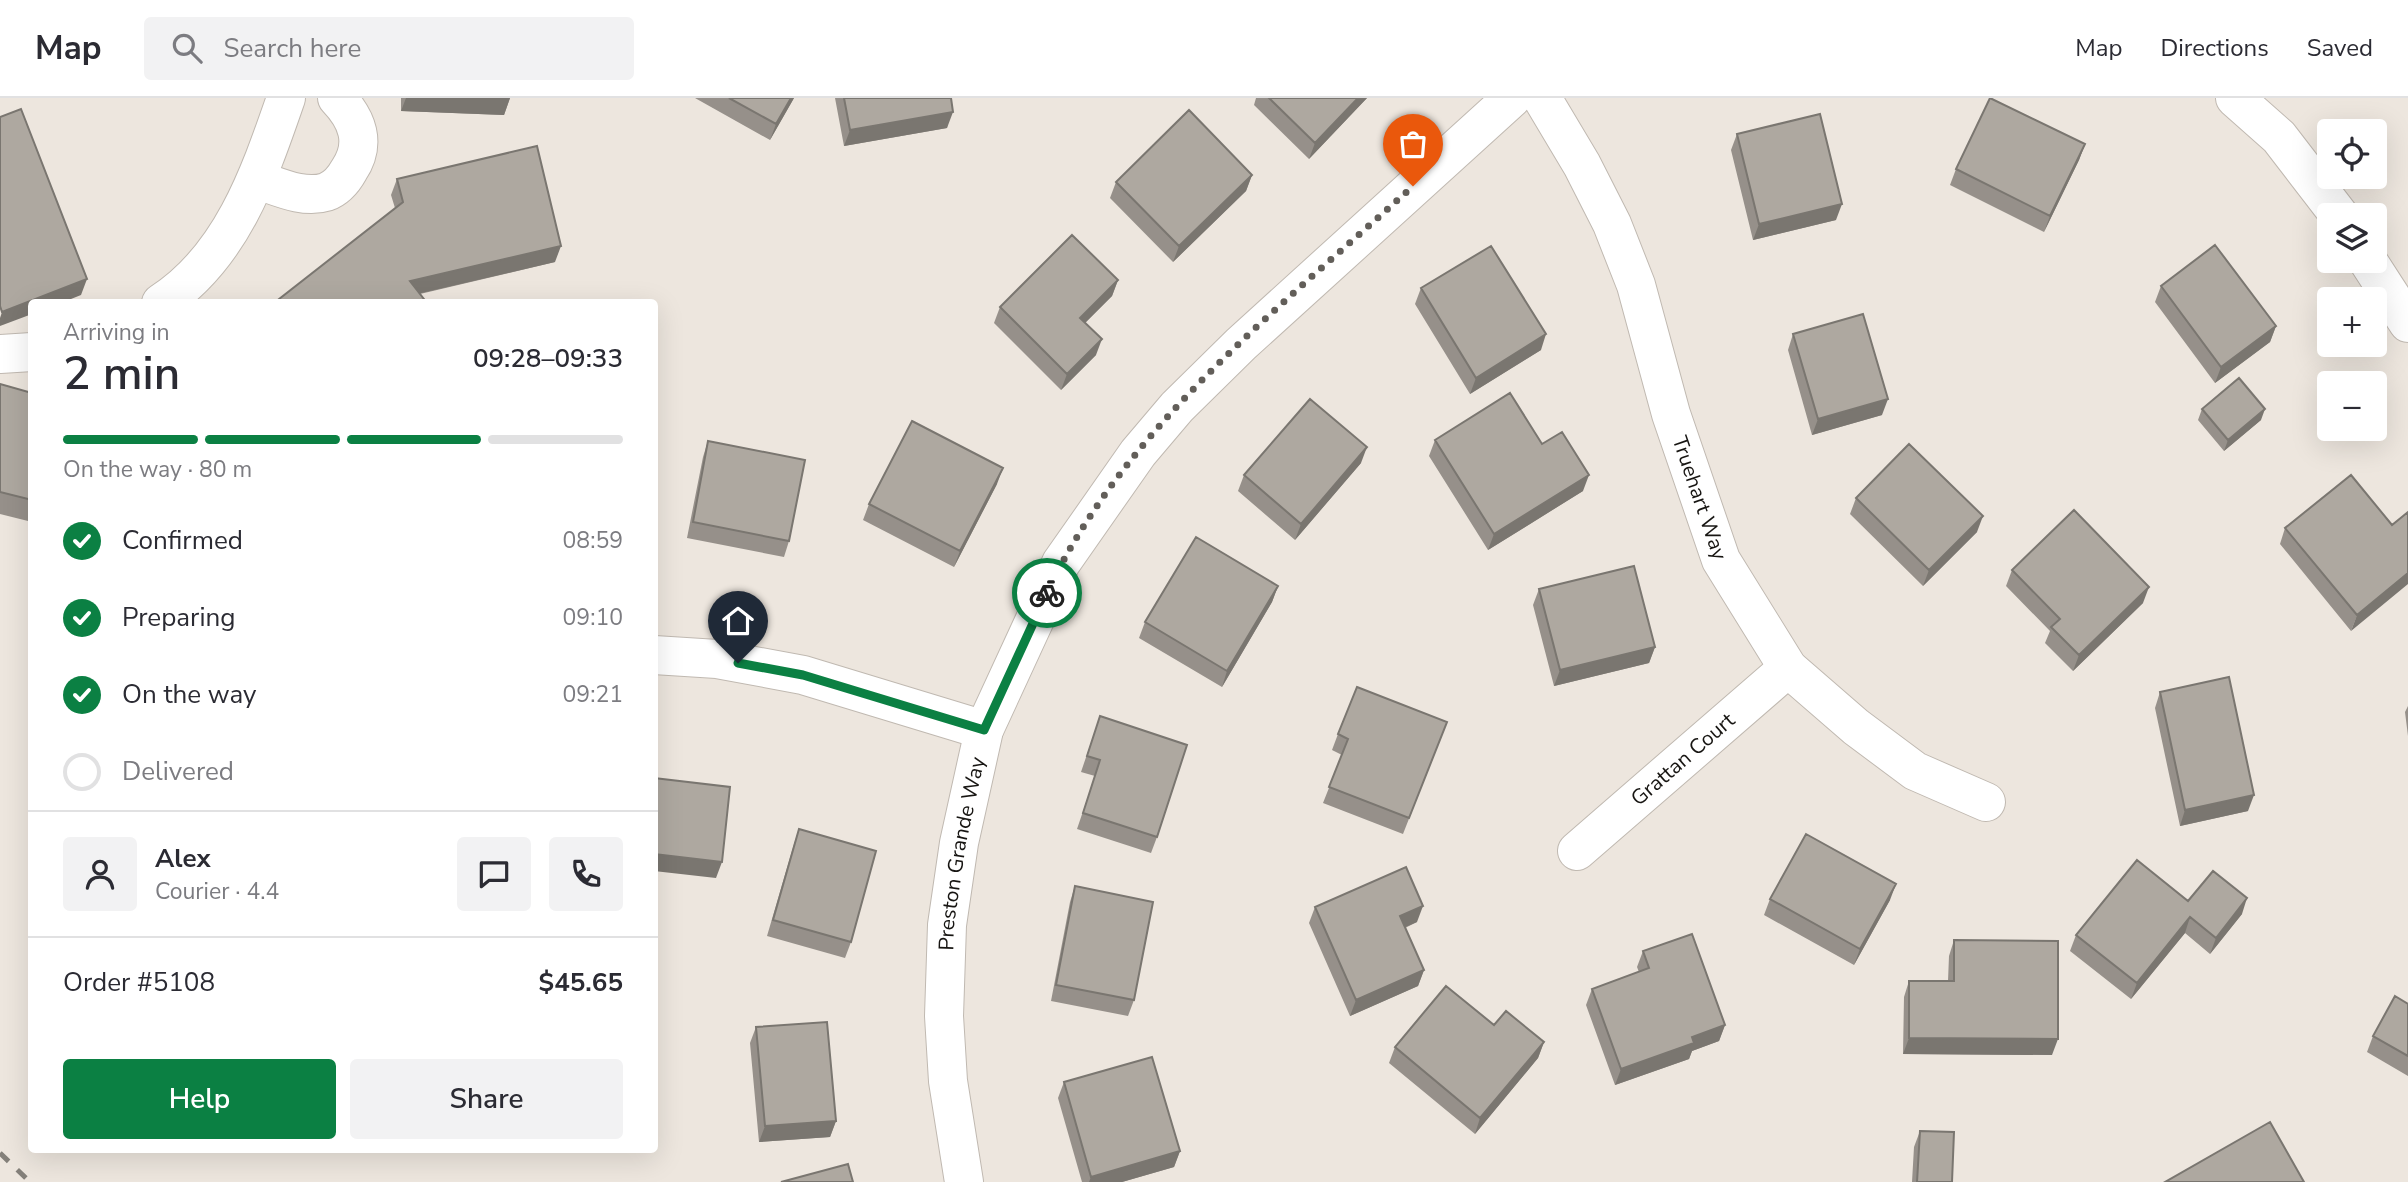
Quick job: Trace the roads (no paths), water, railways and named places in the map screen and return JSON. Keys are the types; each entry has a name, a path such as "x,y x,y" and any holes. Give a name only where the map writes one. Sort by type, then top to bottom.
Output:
{"street":[{"path":"166,299 203,266 231,229 258,180 286,98"},
{"path":"258,180 303,194 326,192 341,182 355,161 359,133 350,112 337,98"},
{"name":"Preston Grande Way","path":"964,1182 948,1081 944,1016 947,925 959,843 984,730 1061,563 1138,453 1177,407 1241,344 1512,98"},
{"name":"Truehart Way","path":"1542,98 1612,224 1636,285 1671,414 1721,560 1788,668 1856,727 1915,771 1986,802"},
{"path":"2235,98 2279,137 2330,203"},
{"path":"2376,273 2408,323"},
{"path":"0,354 28,352"},
{"path":"658,655 717,659 803,675 984,730"},
{"name":"Grattan Court","path":"1577,851 1788,668"}],"railway":[{"path":"0,1153 30,1182"}]}
